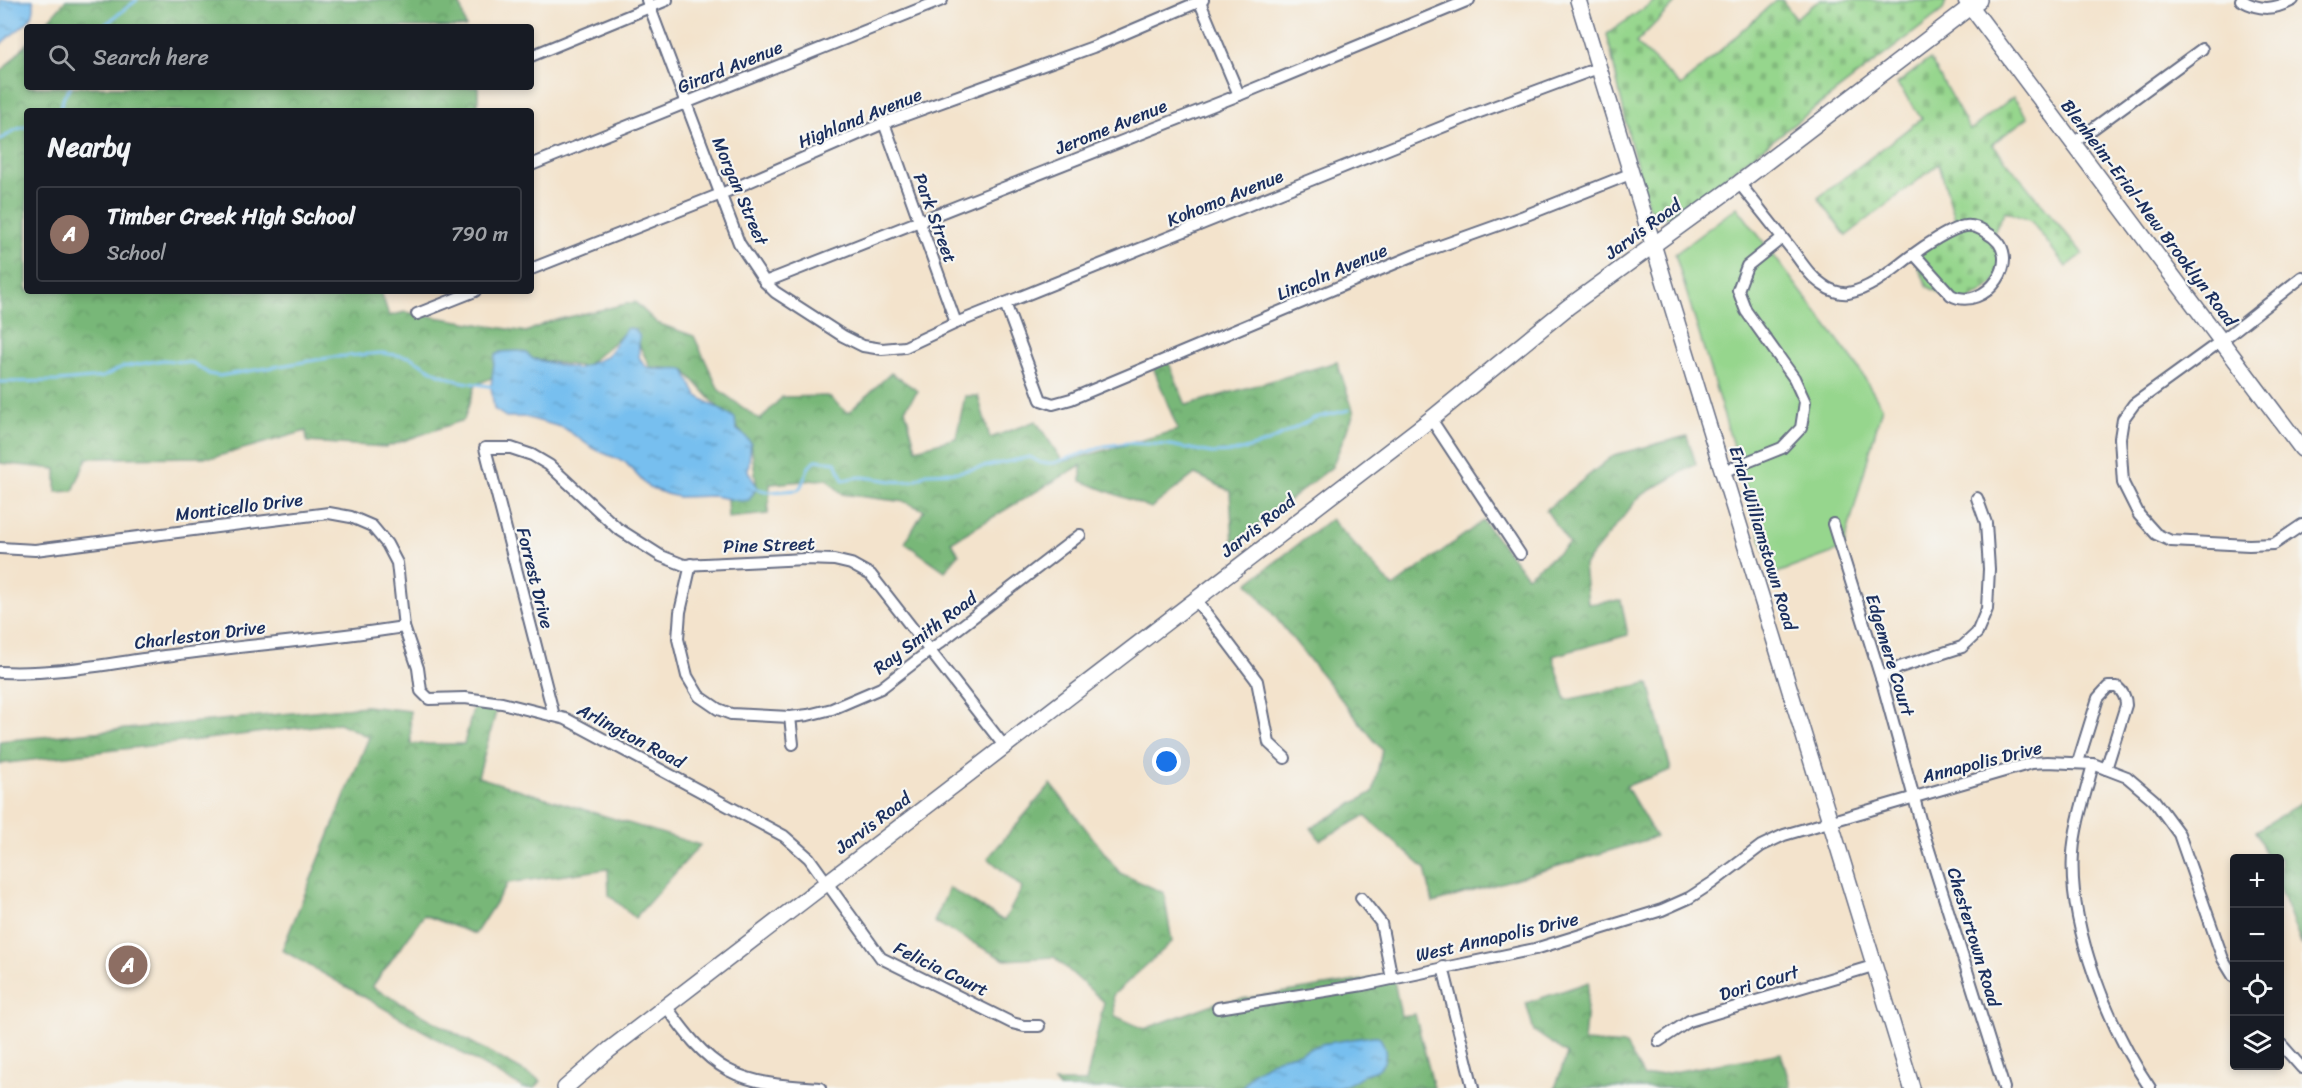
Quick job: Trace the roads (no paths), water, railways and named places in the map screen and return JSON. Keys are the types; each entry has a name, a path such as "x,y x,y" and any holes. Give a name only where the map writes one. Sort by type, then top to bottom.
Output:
{"street":[{"path":"534,55 648,4 667,0"},
{"name":"Girard Avenue","path":"534,164 942,0"},
{"name":"Jerome Avenue","path":"765,282 1469,0"},
{"name":"Erial-Williamstown Road","path":"1578,0 1912,1088"},
{"path":"2241,0 2251,6 2265,9 2279,7 2293,0"},
{"path":"1200,1 1239,94"},
{"name":"Highland Avenue","path":"534,268 721,194 884,123 1094,46 1200,1"},
{"name":"Blenheim-Erial-New Brooklyn Road","path":"1971,2 2072,144 2302,449"},
{"name":"Jarvis Road","path":"565,1088 609,1050 1196,600 1272,538 1431,419 1568,307 1739,183 1971,2"},
{"name":"Morgan Street","path":"648,4 740,243 765,282 775,292 843,336 863,346"},
{"path":"2072,144 2202,50"},
{"name":"Kohomo Avenue","path":"863,346 882,349 905,347 956,322 1477,113 1598,68"},
{"name":"Park Street","path":"884,123 956,322"},
{"name":"Lincoln Avenue","path":"1005,303 1041,400 1047,403 1071,399 1415,255 1524,216 1630,174"},
{"path":"1739,183 1811,274 1832,291 1846,294 1863,288 1882,278 1914,254 1958,227 1974,226 1991,235 2003,250 2005,266 2001,274 1982,294 1972,299 1958,299 1951,295 1914,254"},
{"path":"1722,472 1782,448 1801,428 1805,402 1794,378 1746,311 1738,290 1747,266 1782,238"},
{"path":"2302,277 2221,341 2134,404 2123,419 2120,438 2123,483 2139,515 2156,534 2170,541 2227,545 2274,544 2302,525"},
{"path":"417,314 467,294"},
{"path":"1431,419 1520,554"},
{"name":"Pine Street","path":"485,448 511,448 532,455 549,465 617,528 661,556 684,565 805,559 834,560 851,564 871,574 1005,747"},
{"name":"Forrest Drive","path":"485,448 554,716"},
{"path":"1881,678 1900,668 1962,647 1977,633 1987,609 1989,568 1986,523 1977,498"},
{"name":"Monticello Drive","path":"0,548 35,550 329,513 351,517 372,526 387,544 397,563 404,627"},
{"name":"Edgemere Court","path":"1833,524 1881,678 1914,796"},
{"name":"Ray Smith Road","path":"691,564 680,612 678,639 687,676 699,696 718,709 731,714 790,717 832,709 881,688 1080,535"},
{"path":"1196,600 1257,681 1269,744 1285,758"},
{"name":"Arlington Road","path":"404,627 418,668 422,692 429,699 465,698 502,703 566,719 784,836 809,858 826,884"},
{"name":"Charleston Drive","path":"0,672 41,672 239,646 341,637 404,627"},
{"path":"2078,762 2098,698 2109,687 2117,687 2126,699 2126,705 2106,769"},
{"path":"790,717 794,744"},
{"name":"Annapolis Drive","path":"1831,821 2032,763 2093,764 2127,777 2154,800 2179,834 2223,959 2230,970"},
{"path":"2093,764 2075,835 2074,894 2086,945 2107,1008 2125,1047 2150,1088"},
{"name":"Chestertown Road","path":"1914,796 2004,1088"},
{"name":"West Annapolis Drive","path":"1218,1008 1295,997 1392,979 1535,949 1662,910 1689,898 1713,883 1761,846 1784,835 1831,821"},
{"name":"Felicia Court","path":"826,884 881,958 1012,1023 1039,1026"},
{"path":"1361,898 1381,923 1392,979"},
{"name":"Dori Court","path":"1659,1041 1689,1021 1873,966"},
{"path":"1443,968 1473,1088"},
{"path":"666,1006 689,1037 728,1071 754,1080 820,1088"},
{"path":"2284,1048 2302,1068"}],"water":[{"path":"0,0 33,0 34,8 29,21 0,45"},
{"path":"627,328 634,329 639,335 639,356 644,365 654,369 684,370 697,396 735,418 736,429 751,443 748,471 757,487 749,500 741,501 713,496 679,497 666,494 647,486 625,462 594,449 564,428 525,417 506,417 494,409 491,386 495,356 500,352 519,351 533,359 577,369 606,357"},
{"path":"1378,1036 1383,1044 1385,1058 1381,1067 1345,1086 1338,1088 1242,1088 1252,1073 1278,1058 1300,1053 1321,1044"}],"waterway":[{"path":"106,24 137,0"},
{"path":"61,108 64,96 69,90"},
{"path":"0,140 24,127"},
{"path":"0,382 58,381 103,377 122,367 163,360 193,363 209,374 219,376 334,357 382,353 410,357 437,373 458,381 494,387"},
{"path":"753,488 770,492 798,490 809,466 816,460 836,462 843,480 862,477 905,482 913,481 926,473 958,472 1030,457 1041,463 1054,463 1105,446 1128,443 1170,445 1212,453 1234,452 1266,443 1314,418 1349,410"}],"place":[{"name":"Timber Creek High School","path":"128,965"}]}
